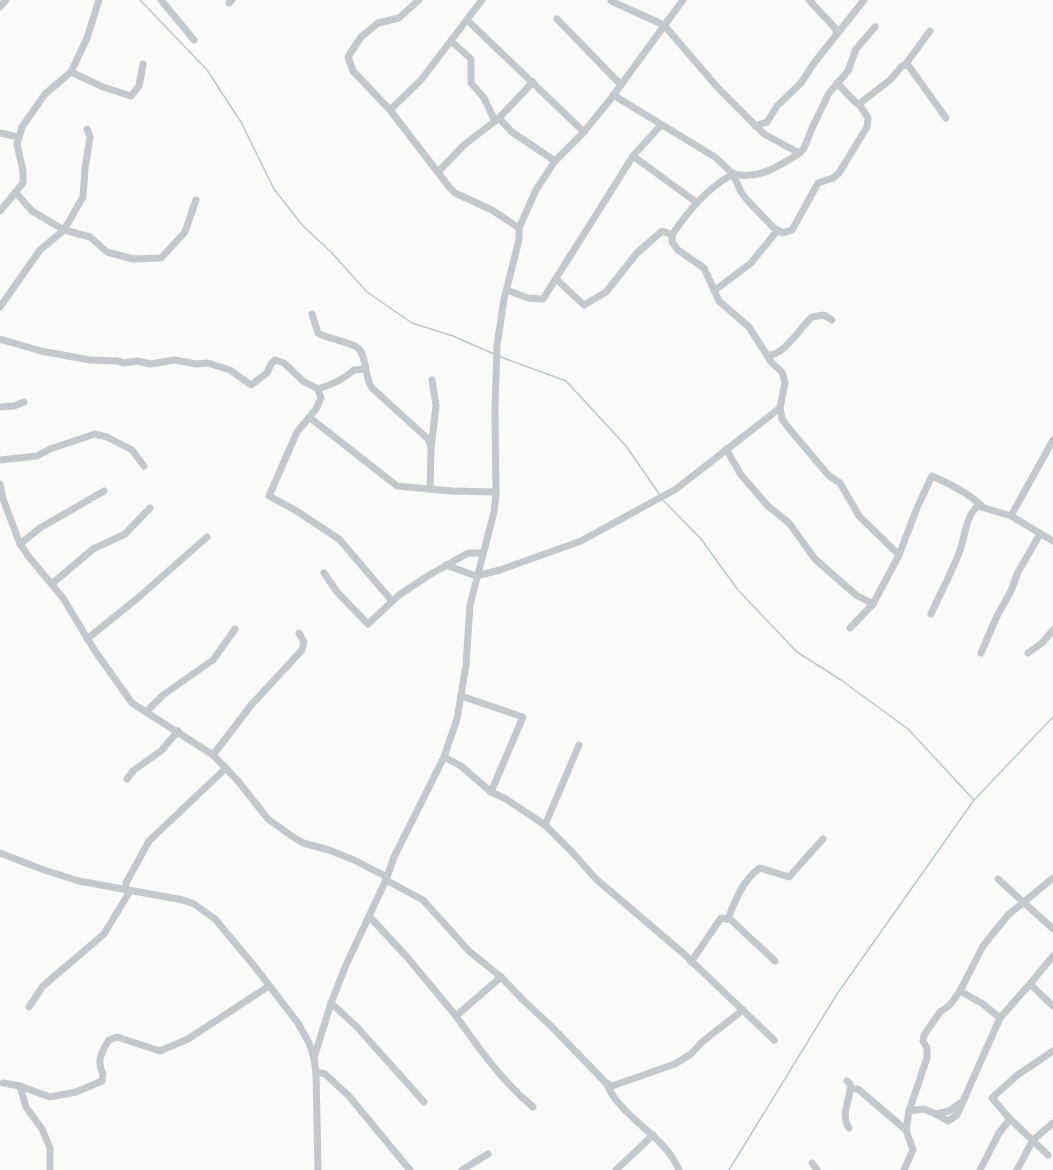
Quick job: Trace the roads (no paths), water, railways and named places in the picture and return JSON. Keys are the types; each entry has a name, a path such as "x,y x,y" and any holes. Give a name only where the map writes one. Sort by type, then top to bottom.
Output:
{"street":[{"path":"0,7 6,0"},
{"path":"0,211 23,183 17,151 18,137 22,127 38,102 71,72 87,38 99,0"},
{"path":"160,0 195,40"},
{"path":"419,0 399,18 378,23 361,37 353,46 348,57 353,71 390,110 455,193 492,210 519,228"},
{"path":"390,110 421,80 482,0"},
{"path":"314,1058 331,1003 387,878 394,857 444,758 457,719 466,665 468,624 476,576 491,530 496,492 497,346 519,240 519,228 536,190 555,161 584,132 621,86 683,0"},
{"path":"809,0 835,28 837,34"},
{"path":"755,126 767,122 777,106 801,83 864,0"},
{"path":"611,1 664,25 718,88 755,126 764,134 799,153"},
{"path":"557,19 621,86"},
{"path":"467,20 584,132"},
{"path":"875,27 856,49 848,71 837,83 813,126 804,148 764,174 742,176 733,174 696,202 672,235 672,242 678,250 704,267 722,305 749,327 772,363 780,369 785,382 780,408 782,419 787,426 829,476 840,483 859,516 899,555"},
{"path":"859,104 890,81 930,31"},
{"path":"451,41 471,59 471,83 484,98 497,120 555,161"},
{"path":"71,72 103,87 131,96 139,86 143,64"},
{"path":"905,65 910,67 946,118"},
{"path":"438,172 464,145 497,120 533,82"},
{"path":"613,95 715,158 733,174 741,192 777,231 783,233 792,230 818,183 836,176 849,158 868,122 867,115 859,104 837,83"},
{"path":"507,290 528,298 543,299 633,156 661,125"},
{"path":"0,307 40,250 64,230 83,197 90,137 87,129"},
{"path":"0,133 18,137"},
{"path":"633,156 696,202"},
{"path":"16,193 32,212 64,230 90,237 107,252 133,259 161,258 185,232 196,200"},
{"path":"556,279 584,304 606,292 637,253 662,231 672,235"},
{"path":"714,291 750,263 777,231"},
{"path":"312,314 318,333 357,347 363,357 368,382 372,388 428,439 431,446"},
{"path":"767,356 783,350 812,316 824,315 832,320"},
{"path":"0,339 41,351 90,360 123,363 138,361 150,364 174,360 196,364 208,363 230,370 251,385 267,373 275,360 280,361 303,381 318,389 329,386 354,370 365,369"},
{"path":"430,489 431,446 436,405 432,380"},
{"path":"318,389 321,398 316,409 297,432 269,496 339,539 392,601"},
{"path":"0,407 14,406 24,402"},
{"path":"446,565 476,576 500,570 580,541 676,489 780,408"},
{"path":"309,417 397,486 496,492"},
{"path":"0,460 37,456 50,448 89,435 100,434 132,450 144,466"},
{"path":"1011,516 1053,440"},
{"path":"726,449 741,475 768,506 789,523 815,559 856,595 873,604"},
{"path":"850,628 873,604 899,555 932,476 971,496 983,507"},
{"path":"0,484 3,499 20,544 53,583 87,639 132,703 213,755 268,819 293,837 303,843 354,860 423,900 469,951 501,977 606,1083 615,1100 675,1158 679,1170"},
{"path":"20,544 40,528 104,491"},
{"path":"931,614 960,553 965,530 978,506 1011,516 1053,541"},
{"path":"53,583 93,549 125,534 150,508"},
{"path":"981,653 1018,572 1040,534"},
{"path":"87,639 207,537"},
{"path":"324,573 337,592 368,624 392,601 446,565 468,553 483,553"},
{"path":"146,712 163,695 213,660 235,629"},
{"path":"1028,653 1042,644 1053,630"},
{"path":"213,755 252,704 302,650 304,642 299,633"},
{"path":"461,696 523,717 491,792"},
{"path":"127,779 134,770 161,751 178,731"},
{"path":"544,825 579,745"},
{"path":"444,758 461,766 491,792 506,799 544,825 596,879 691,962 774,1040"},
{"path":"29,1007 42,986 104,933 128,890 126,883 149,841 226,768"},
{"path":"728,919 740,890 752,873 760,868 789,878 823,839"},
{"path":"0,853 61,876 194,904 215,919 298,1023 314,1058 318,1170"},
{"path":"904,1170 913,1150 906,1130 909,1111 927,1059 924,1035 940,1012 950,1005 960,991 983,946 1008,915 1053,878"},
{"path":"998,879 1053,929"},
{"path":"369,916 456,1016 496,1072 534,1107"},
{"path":"691,962 721,918 728,919 776,961"},
{"path":"909,1111 924,1109 948,1120 957,1115 1000,1018 1053,956"},
{"path":"456,1016 501,977"},
{"path":"1030,984 1053,1006"},
{"path":"3,1083 20,1086 50,1097 76,1092 102,1081 100,1057 109,1040 117,1037 160,1051 188,1039 269,986"},
{"path":"960,991 983,1004 1000,1018"},
{"path":"331,1003 357,1027 424,1102"},
{"path":"606,1083 612,1086 617,1085 675,1064 691,1054 702,1042 743,1010"},
{"path":"1048,1155 1010,1119 992,1098 1016,1076 1053,1051"},
{"path":"316,1072 326,1074 354,1102 410,1170"},
{"path":"847,1081 851,1089 845,1105 846,1125 849,1128"},
{"path":"20,1086 26,1107 42,1129 50,1148 50,1170"},
{"path":"851,1089 858,1089 906,1130"},
{"path":"980,1170 999,1133 1010,1119"},
{"path":"1017,1170 1033,1140 1053,1123"},
{"path":"616,1170 653,1135"},
{"path":"462,1170 488,1154"},
{"path":"812,1163 817,1170"}],"waterway":[{"path":"140,0 207,70 241,122 274,189 303,226 331,252 367,292 412,323 453,336 494,354"},
{"path":"498,356 566,381 626,446 660,495"},
{"path":"662,499 701,539 738,590 797,652 841,680 908,729 974,800"},
{"path":"729,1170 837,994 974,800 1053,717"}]}
